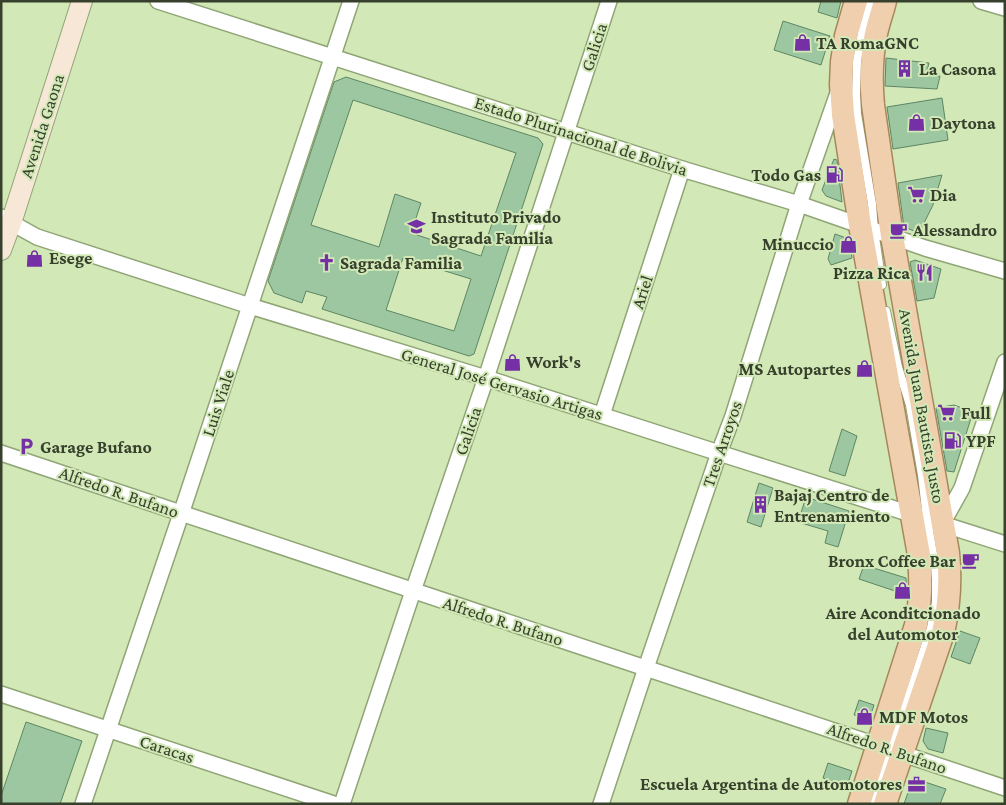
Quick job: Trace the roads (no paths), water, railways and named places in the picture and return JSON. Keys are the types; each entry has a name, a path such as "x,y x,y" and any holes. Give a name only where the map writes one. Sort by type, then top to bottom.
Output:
{"main road":[{"name":"Avenida Gaona","path":"1,250 6,220 82,1"},
{"name":"Avenida Juan Bautista Justo","path":"856,1 846,36 842,62 843,115 930,434 927,519 920,563 920,601 890,750 885,804"},
{"name":"Avenida Juan Bautista Justo","path":"859,804 890,750 943,633 950,588 949,566 927,519 875,230 871,83 875,36 885,1"}],"street":[{"name":"Estado Plurinacional de Bolivia","path":"158,1 682,169 799,204 925,248 1005,271"},
{"name":"Luis Viale","path":"83,804 334,57 351,1"},
{"name":"Galicia","path":"342,804 486,378 609,1"},
{"path":"981,1 1005,8"},
{"name":"Tres Arroyos","path":"601,804 732,416 799,204 841,84"},
{"name":"Ariel","path":"602,415 682,169"},
{"name":"General José Gervasio Artigas","path":"6,220 37,237 1005,544"},
{"path":"927,519 962,488 967,458 1005,362"},
{"name":"Alfredo R. Bufano","path":"1,453 1005,788"},
{"name":"Caracas","path":"1,694 334,804"}],"lane":[{"path":"871,1 863,27 855,77 857,114 872,204 884,296"},
{"path":"885,305 898,367 910,405 922,475 927,519"},
{"path":"873,804 890,750"}],"place":[{"name":"TA RomaGNC","path":"802,43"},
{"name":"La Casona","path":"905,69"},
{"name":"Daytona","path":"917,123"},
{"name":"Todo Gas","path":"835,175"},
{"name":"Dia","path":"916,195"},
{"name":"Instituto Privado Sagrada Familia","path":"417,227"},
{"name":"Alessandro","path":"899,230"},
{"name":"Minuccio","path":"848,244"},
{"name":"Esege","path":"35,258"},
{"name":"Sagrada Familia","path":"326,263"},
{"name":"Pizza Rica","path":"924,273"},
{"name":"Work's","path":"512,362"},
{"name":"MS Autopartes","path":"865,369"},
{"name":"Full","path":"947,413"},
{"name":"YPF","path":"952,441"},
{"name":"Garage Bufano","path":"26,447"},
{"name":"Bajaj Centro de Entrenamiento","path":"760,505"},
{"name":"Bronx Coffee Bar","path":"970,561"},
{"name":"Aire Aconditcionado del Automotor","path":"903,590"},
{"name":"MDF Motos","path":"865,717"},
{"name":"Escuela Argentina de Automotores","path":"916,784"}]}
